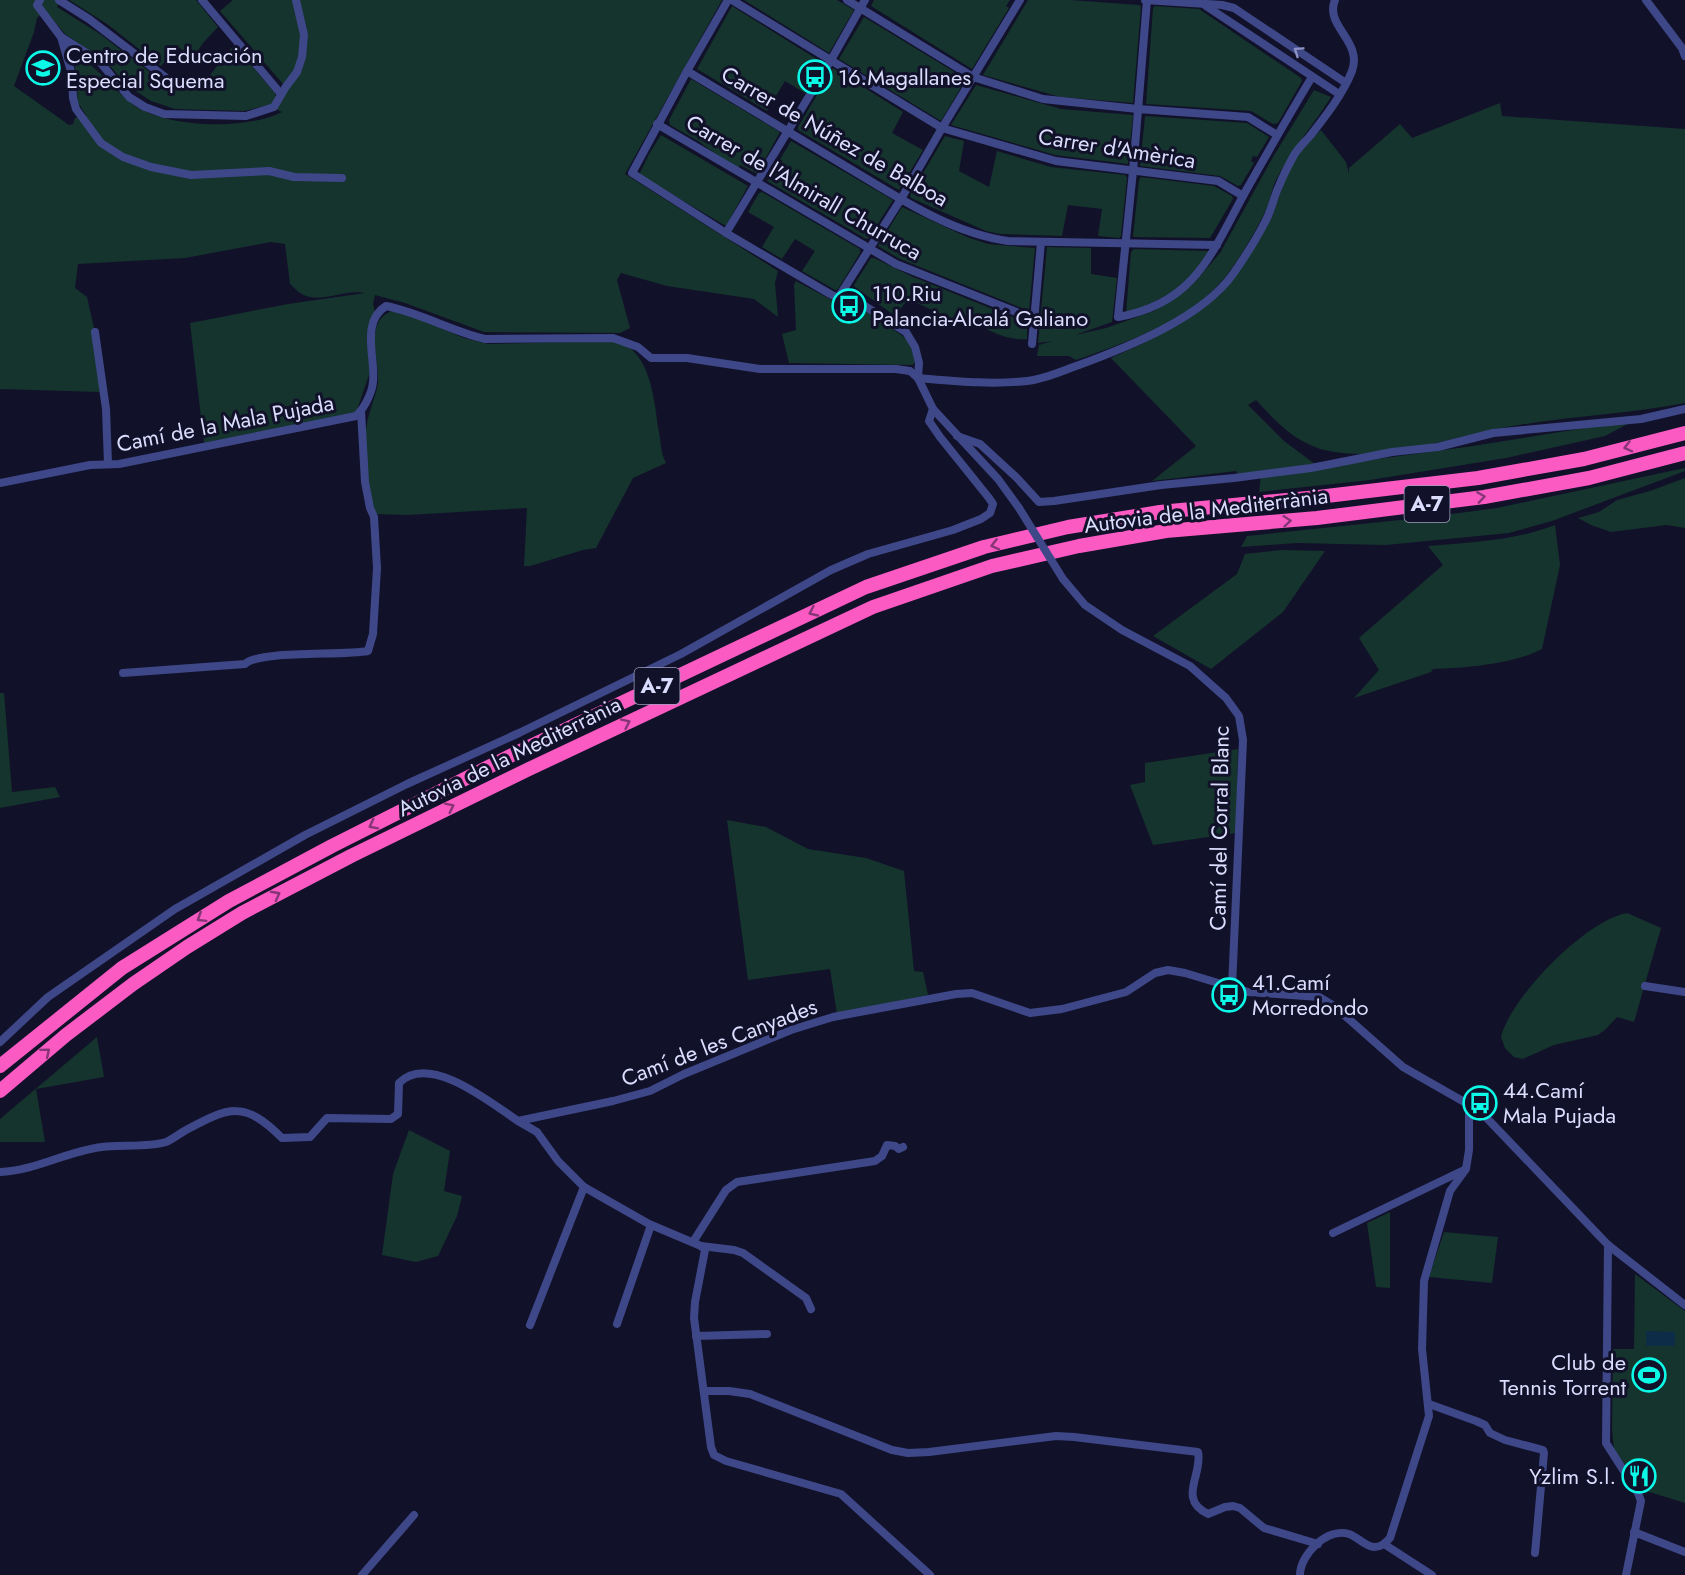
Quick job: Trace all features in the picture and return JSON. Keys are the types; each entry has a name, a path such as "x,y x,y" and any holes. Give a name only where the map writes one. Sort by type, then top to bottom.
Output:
{"highway":[{"name":"Autovia de la Mediterrània","path":"0,1066 122,968 229,901 518,752 866,587 984,547 1068,527 1160,512 1318,497 1478,478 1584,459 1685,433"},
{"name":"Autovia de la Mediterrània","path":"0,1091 66,1035 133,984 242,913 351,856 508,779 873,607 992,566 1079,546 1166,531 1317,518 1484,497 1589,478 1685,453"}],"street":[{"path":"40,0 37,5 61,37 99,62 129,97 145,107 164,114 246,116 274,108 297,72 302,57 304,34 296,0"},
{"path":"59,0 89,19 165,77"},
{"path":"202,0 281,94"},
{"path":"0,1042 48,997 174,909 305,835 681,654 831,570 868,554 953,530 990,513 993,504 929,421 933,409 918,378 919,363 915,347 906,332 860,303 838,298 726,233 632,173 687,70 730,0"},
{"name":"Carrer d'Amèrica","path":"730,0 942,128 1056,161 1218,181 1243,196"},
{"path":"847,0 973,76 1043,99 1248,117 1277,135"},
{"path":"726,233 865,0"},
{"path":"838,298 901,199 1020,0"},
{"path":"1312,77 1277,135 1210,259 1179,291 1154,307 1139,313 1118,316 1133,171 1146,0 1234,8 1346,83"},
{"path":"918,378 984,382 1039,379 1107,355 1174,322 1215,296 1233,275 1267,218 1294,154 1310,136 1346,83 1354,62 1354,52 1335,19 1333,4 1335,0"},
{"path":"1646,0 1682,48 1685,56"},
{"path":"1205,5 1339,94"},
{"path":"61,37 72,75 75,109 101,143 123,157 144,165 191,175 269,171 294,177 342,178"},
{"name":"Carrer de Núñez de Balboa","path":"687,70 901,199 944,220 990,238 1041,242 1217,245"},
{"name":"Carrer de l'Almirall Churruca","path":"657,124 896,264 1034,319"},
{"path":"1032,344 1041,242"},
{"name":"Camí de la Mala Pujada","path":"0,483 74,468 119,464 356,416 361,411 374,383 370,353 372,325 376,315 386,306 408,310 467,335 485,339 614,338 638,347 651,358 687,357 760,369 896,369 910,371 918,378"},
{"path":"95,332 106,409 108,464"},
{"name":"Camí del Corral Blanc","path":"933,409 998,479 1019,508 1063,579 1085,604 1122,630 1190,666 1226,698 1239,716 1243,740 1232,987"},
{"path":"957,436 980,444 1039,502 1311,468 1392,452 1438,447 1493,433 1641,420 1685,409"},
{"path":"123,673 244,664 248,660 271,656 368,651 373,634 377,568 374,517 365,482 361,411"},
{"name":"Camí de les Canyades","path":"518,1121 650,1091 684,1074 791,1030 833,1017 879,1007 972,993 1030,1013 1062,1009 1126,992 1155,974 1168,970 1248,992 1319,997 1334,1006 1403,1067 1480,1111 1608,1245 1685,1305"},
{"path":"1645,986 1685,992"},
{"path":"0,1172 20,1171 72,1152 164,1142 213,1115 229,1110 252,1114 269,1125 282,1138 310,1137 327,1118 391,1119 398,1114 399,1083 408,1076 423,1073 435,1074 453,1080 537,1132 558,1161 584,1188 651,1225 697,1244 743,1253 806,1298 811,1309"},
{"path":"1300,1575 1305,1558 1318,1544 1329,1537 1342,1533 1349,1534 1368,1546 1384,1544 1390,1538 1429,1416 1422,1349 1424,1281 1450,1191 1466,1169 1469,1150 1469,1106"},
{"path":"697,1244 726,1190 737,1182 875,1161 882,1156 887,1145 899,1149 903,1147"},
{"path":"1333,1233 1466,1169"},
{"path":"530,1325 584,1188"},
{"path":"616,1324 651,1225"},
{"path":"697,1244 705,1250 694,1310 696,1336 714,1455 726,1461 841,1494 930,1575"},
{"path":"1608,1245 1606,1443 1641,1501 1626,1575"},
{"path":"696,1336 767,1334"},
{"path":"704,1391 750,1394 884,1446 908,1453 1056,1436 1198,1452 1192,1494 1193,1502 1198,1509 1208,1514 1225,1507 1240,1508 1264,1528 1318,1544"},
{"path":"1429,1404 1485,1425 1490,1433 1504,1440 1543,1450 1534,1553"},
{"path":"362,1575 414,1515"},
{"path":"1634,1532 1685,1552"},
{"path":"1384,1544 1432,1575"}],"green space":[{"path":"0,0 61,0 57,7 100,34 155,76 162,85 171,84 175,78 206,80 234,45 275,93 276,99 273,104 244,111 175,109 151,101 125,84 99,57 65,34 45,10 37,18 14,86 69,125 73,124 75,118 86,115 77,101 78,79 73,61 77,57 93,67 137,107 169,119 188,123 230,124 250,122 282,112 276,109 283,84 220,11 233,0 722,0 625,174 778,271 775,283 778,317 754,299 667,286 621,273 617,280 630,328 620,333 484,332 405,303 375,295 373,304 375,312 369,338 369,375 356,413 204,443 190,323 288,304 365,293 320,298 304,295 290,284 285,244 271,242 185,258 78,264 75,288 87,297 95,332 101,392 0,389"},
{"path":"69,0 196,0 218,27 193,58 177,46 161,66 107,24"},
{"path":"744,0 837,0 854,10 829,53"},
{"path":"874,0 1010,0 1006,6 1009,8 972,69 871,6"},
{"path":"1028,0 1070,0 1139,5 1141,7 1133,103 1060,97 983,75"},
{"path":"732,6 823,63 805,93 785,81 767,111 697,69"},
{"path":"1155,6 1199,9 1301,78 1302,81 1278,123 1273,124 1251,111 1146,104 1153,8"},
{"path":"864,17 966,79 941,121 839,59"},
{"path":"833,68 903,112 892,133 923,150 899,190 798,130"},
{"path":"691,79 780,132 757,174 740,165 738,170 698,141 670,125 669,120"},
{"path":"976,85 1061,109 1133,115 1128,164 1055,155 951,125"},
{"path":"1314,90 1331,97 1281,171 1267,208 1253,234 1240,257 1217,287 1179,316 1128,341 1076,360 1069,356 1037,356 1039,345 1052,341 1038,343 1047,247 1091,248 1091,274 1117,278 1112,322 1075,335 1106,328 1154,311 1195,282 1220,253 1273,157"},
{"path":"1500,103 1502,116 1685,129 1685,403 1513,426 1397,451 1351,454 1329,451 1307,444 1280,425 1256,400 1248,405 1284,441 1315,464 1238,474 1236,471 1152,481 1196,446 1111,358 1142,344 1203,309 1221,294 1272,217 1289,168 1303,148 1321,130 1346,162 1349,174 1349,168 1400,124 1412,138"},
{"path":"1146,116 1247,123 1269,137 1257,157 1253,156 1251,161 1254,163 1241,185 1238,186 1220,176 1140,166"},
{"path":"661,135 748,186 726,226 639,175"},
{"path":"945,136 964,141 959,171 989,187 997,151 1051,167 1125,175 1127,178 1121,236 1119,238 1098,236 1102,209 1068,205 1062,236 1000,234 986,231 911,198 910,195"},
{"path":"791,141 893,200 869,238 866,239 767,181"},
{"path":"1141,177 1214,186 1232,196 1233,199 1210,238 1135,237 1133,236"},
{"path":"762,192 860,249 860,253 838,289 835,290 802,271 815,251 795,239 782,259 762,247 774,227 748,212 759,193"},
{"path":"902,207 967,237 988,244 1035,248 1029,311 900,259 878,246"},
{"path":"1134,249 1209,251 1192,274 1174,290 1164,297 1126,313 1131,252"},
{"path":"871,258 1027,323 1027,339 1001,336 963,318 961,323 908,299 895,316 854,285"},
{"path":"796,281 839,304 869,313 904,337 910,344 915,362 913,365 789,363 782,334 796,330 794,285"},
{"path":"392,311 464,338 488,344 619,341 638,356 649,378 666,463 633,478 596,548 530,566 524,566 527,508 407,515 376,514 372,507 367,476 366,434 378,383 375,333 383,316"},
{"path":"1635,420 1605,436 1506,458 1370,480 1259,492 1261,475 1473,446"},
{"path":"1685,468 1685,471 1552,521 1509,533 1386,545 1296,543 1241,547 1247,536 1497,508"},
{"path":"1685,478 1685,528 1666,525 1611,532 1578,518 1599,512 1617,500"},
{"path":"1555,525 1560,565 1542,649 1504,662 1433,669 1431,672 1354,698 1379,670 1359,638 1443,565 1428,546 1508,538"},
{"path":"1281,550 1325,551 1283,612 1211,669 1153,636 1237,574 1245,554"},
{"path":"0,693 4,693 12,792 55,787 60,797 0,808"},
{"path":"1238,749 1236,833 1153,845 1130,785 1145,782 1145,763"},
{"path":"727,820 766,827 808,849 866,858 904,871 914,971 923,972 928,995 837,1014 830,969 748,980"},
{"path":"1627,913 1661,928 1634,1022 1617,1017 1598,1035 1554,1045 1523,1059 1514,1057 1505,1048 1501,1037 1507,1021 1534,982 1571,945 1591,930 1610,919"},
{"path":"97,1037 104,1077 36,1089 45,1142 0,1142 0,1119"},
{"path":"409,1130 450,1151 444,1191 462,1196 457,1216 438,1256 416,1262 382,1255 393,1174"},
{"path":"1390,1212 1390,1288 1376,1287 1367,1223"},
{"path":"1444,1232 1498,1237 1492,1283 1429,1277"},
{"name":"Club de Tennis Torrent","path":"1635,1274 1685,1311 1685,1503 1643,1490 1614,1449 1612,1430 1613,1349 1634,1349"}],"water":[{"path":"1646,1331 1675,1332 1675,1346 1646,1346"}],"place":[{"name":"Centro de Educación Especial Squema","path":"43,68"},
{"name":"16.Magallanes","path":"815,77"},
{"name":"110.Riu Palancia-Alcalá Galiano","path":"849,306"},
{"name":"41.Camí Morredondo","path":"1229,995"},
{"name":"44.Camí Mala Pujada","path":"1480,1103"},
{"name":"Club de Tennis Torrent","path":"1649,1375"},
{"name":"Yzlim S.l.","path":"1639,1476"}]}
